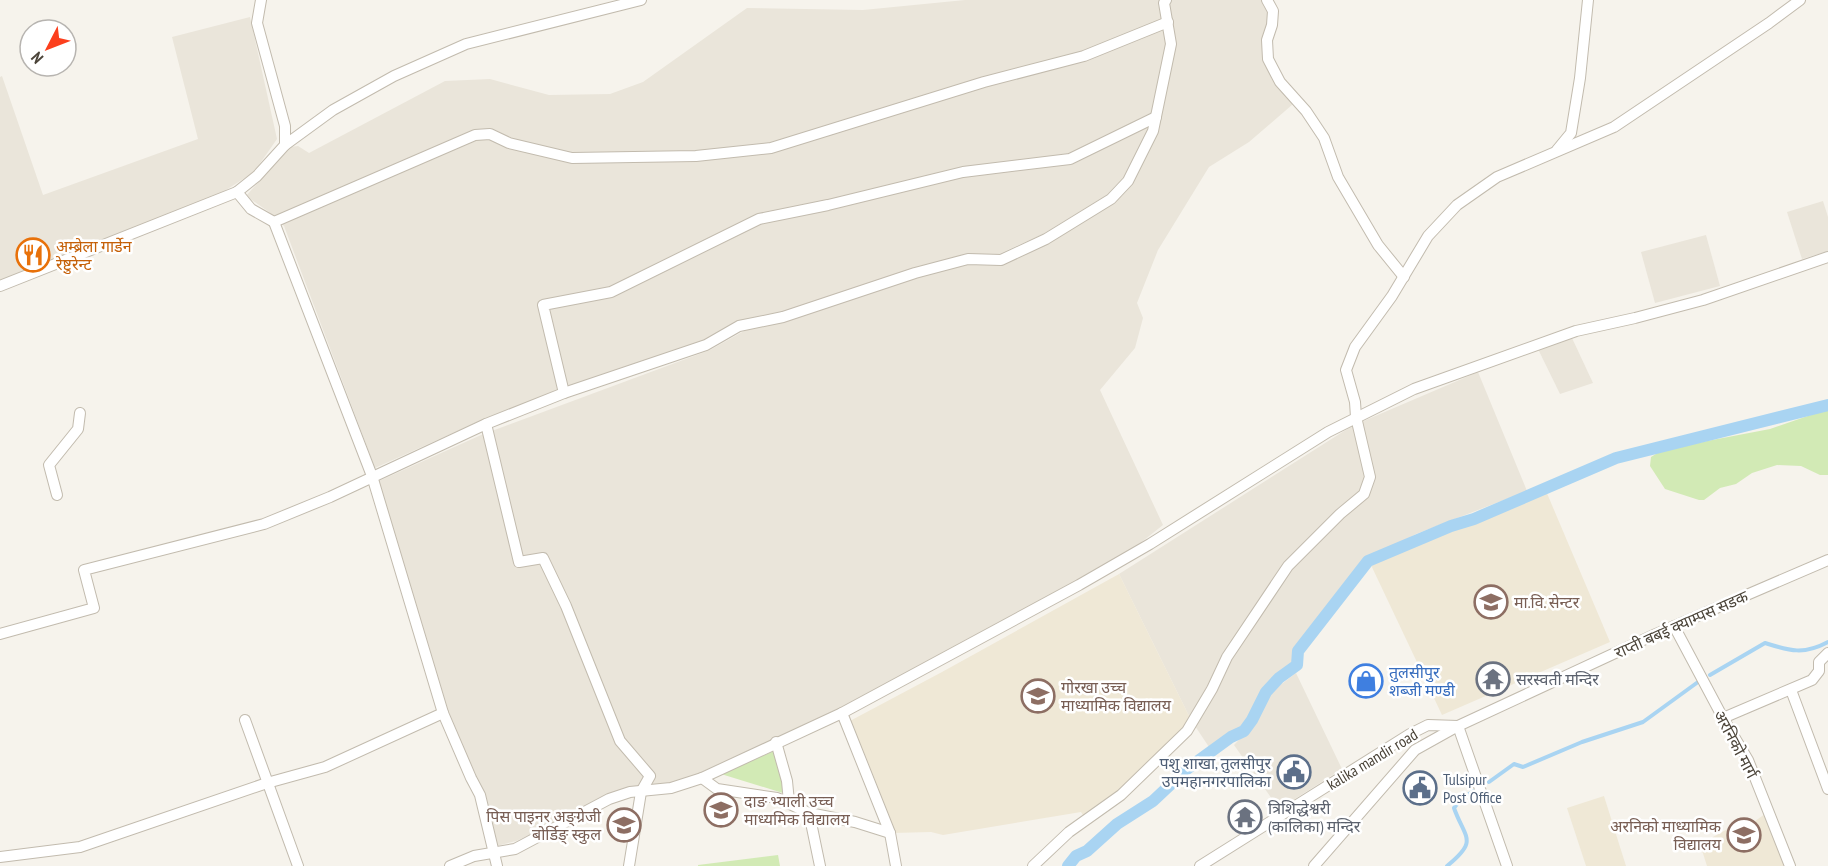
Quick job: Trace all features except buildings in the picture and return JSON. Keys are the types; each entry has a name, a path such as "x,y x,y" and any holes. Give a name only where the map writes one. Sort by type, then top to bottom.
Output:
{"street":[{"path":"261,0 257,23 285,126 285,145"},
{"path":"0,286 237,192 257,176 285,145 343,104 394,76 466,44 640,0"},
{"path":"0,634 93,608 84,570 264,524 330,497 486,424 564,393 706,345 739,326 783,317 915,273 968,259 1000,260 1046,239 1111,199 1128,181 1153,131 1156,117 1171,44 1164,3 1166,0"},
{"path":"1266,0 1273,11 1272,25 1267,40 1268,59 1280,82 1306,111 1324,138 1338,177 1378,244 1404,277"},
{"path":"1555,153 1571,133 1580,78 1588,0"},
{"path":"1033,866 1069,832 1121,795 1187,731 1212,689 1227,657 1288,566 1340,514 1364,494 1370,477 1346,370 1355,347 1404,277 1428,236 1457,205 1497,177 1614,127 1769,24 1800,0"},
{"path":"274,222 475,135 490,134 509,143 572,158 696,156 771,148 984,82 1084,56 1168,22"},
{"path":"564,393 543,305 611,292 759,219 828,205 963,172 1070,159 1156,117"},
{"path":"237,192 251,209 274,222 372,476 443,713 480,795 497,866"},
{"path":"450,866 474,856 515,849 609,799 630,792 671,788 702,778 842,713 895,686 1149,544 1328,432 1414,389 1575,331 1703,300 1828,257"},
{"path":"57,495 49,465 78,429 80,413"},
{"path":"486,424 519,562 543,558 566,606 620,741 650,776 641,792 629,866"},
{"name":"राप्ती बबई क्याम्पस सडक","path":"1314,866 1415,750 1458,726 1674,626 1828,560"},
{"name":"अरनिको मार्ग","path":"1674,626 1748,760 1790,866"},
{"path":"1723,718 1812,680 1818,671 1819,662 1828,653"},
{"path":"1791,690 1828,789"},
{"path":"0,857 80,848 267,783 325,767 443,713"},
{"path":"842,713 890,833 896,866"},
{"path":"245,720 298,866"},
{"name":"kalika mandir road","path":"1200,866 1410,734 1428,725 1458,726"},
{"path":"1458,726 1507,866"},
{"path":"776,742 787,781 789,802"},
{"path":"702,778 717,789 777,798 809,813 855,822 890,833"},
{"path":"809,813 820,866"}],"shaded area":[{"path":"965,0 1160,0 1158,3 1166,43 1148,130 1123,178 1107,195 1043,234 999,254 967,254 782,312 737,321 704,340 562,388 484,419 375,468 284,226 246,196 290,147 298,146 309,153 445,81 490,79 549,95 610,94 643,82 747,8 863,10"},
{"path":"1170,0 1261,0 1268,10 1268,23 1262,39 1263,62 1276,84 1300,98 1249,142 1209,167 1158,250 1137,303 1143,318 1135,348 1100,390 1163,525 1124,556 844,708 670,786 637,787 516,841 497,846 448,712 379,481 481,435 710,350 744,331 916,278 970,264 1001,263 1048,244 1112,201 1153,131 1172,43 1167,7"},
{"path":"250,17 277,139 254,172 223,192 0,283 0,77 2,76 43,195 198,139 172,37"},
{"path":"1823,201 1828,217 1828,251 1802,259 1787,212"},
{"path":"1706,235 1720,286 1655,303 1641,252"},
{"path":"1572,338 1593,383 1560,394 1538,349"},
{"path":"1478,372 1527,491 1416,534 1368,559 1298,650 1294,661 1266,685 1242,727 1209,747 1191,720 1119,574 1352,426"},
{"name":"मा.वि. सेन्टर","path":"1546,491 1610,642 1442,715 1370,563"},
{"name":"गोरखा उच्च माध्यामिक विद्यालय","path":"1119,574 1191,720 1127,786 1084,817 1081,812 943,835 931,832 893,833 848,722"},
{"path":"1296,673 1342,769 1279,809 1234,745 1257,721 1267,698"},
{"path":"1604,796 1626,866 1586,866 1567,808"},
{"name":"अरनिको माध्यामिक विद्यालय","path":"1765,814 1784,866 1707,866 1700,844 1744,820 1748,826"}],"green space":[{"path":"1828,409 1828,475 1820,475 1801,466 1777,465 1752,473 1736,484 1720,488 1704,500 1699,500 1665,489 1650,466 1651,457 1659,452 1770,429"},
{"path":"774,751 786,794 721,774"},
{"path":"778,855 780,866 698,866 698,865"}],"waterway":[{"path":"1068,866 1076,856 1087,851 1117,824 1153,801 1187,769 1231,737 1244,731 1266,692 1279,678 1297,665 1298,651 1368,561 1451,526 1474,519 1616,458 1828,405"},
{"path":"1710,675 1765,643 1782,648 1804,650 1828,642"},
{"path":"1489,782 1514,764 1523,767 1582,742 1643,722 1698,682"},
{"path":"1447,866 1463,850 1467,839 1454,808 1460,800 1474,791"}],"place":[{"name":"अम्ब्रेला गार्डेन रेष्टुरेन्ट","path":"33,255"},
{"name":"मा.वि. सेन्टर","path":"1491,602"},
{"name":"सरस्वती मन्दिर","path":"1493,679"},
{"name":"तुलसीपुर शब्जी मण्डी","path":"1366,681"},
{"name":"गोरखा उच्च माध्यामिक विद्यालय","path":"1038,696"},
{"name":"पशु शाखा, तुलसीपुर उपमहानगरपालिका","path":"1294,772"},
{"name":"Tulsipur Post Office","path":"1420,788"},
{"name":"दाङ भ्याली उच्च माध्यमिक विद्यालय","path":"721,810"},
{"name":"त्रिशिद्धेश्वरी (कालिका) मन्दिर","path":"1245,817"},
{"name":"पिस पाइनर अङ्‍ग्रेजी बोर्डिङ् स्कुल","path":"624,825"},
{"name":"अरनिको माध्यामिक विद्यालय","path":"1744,835"}]}
